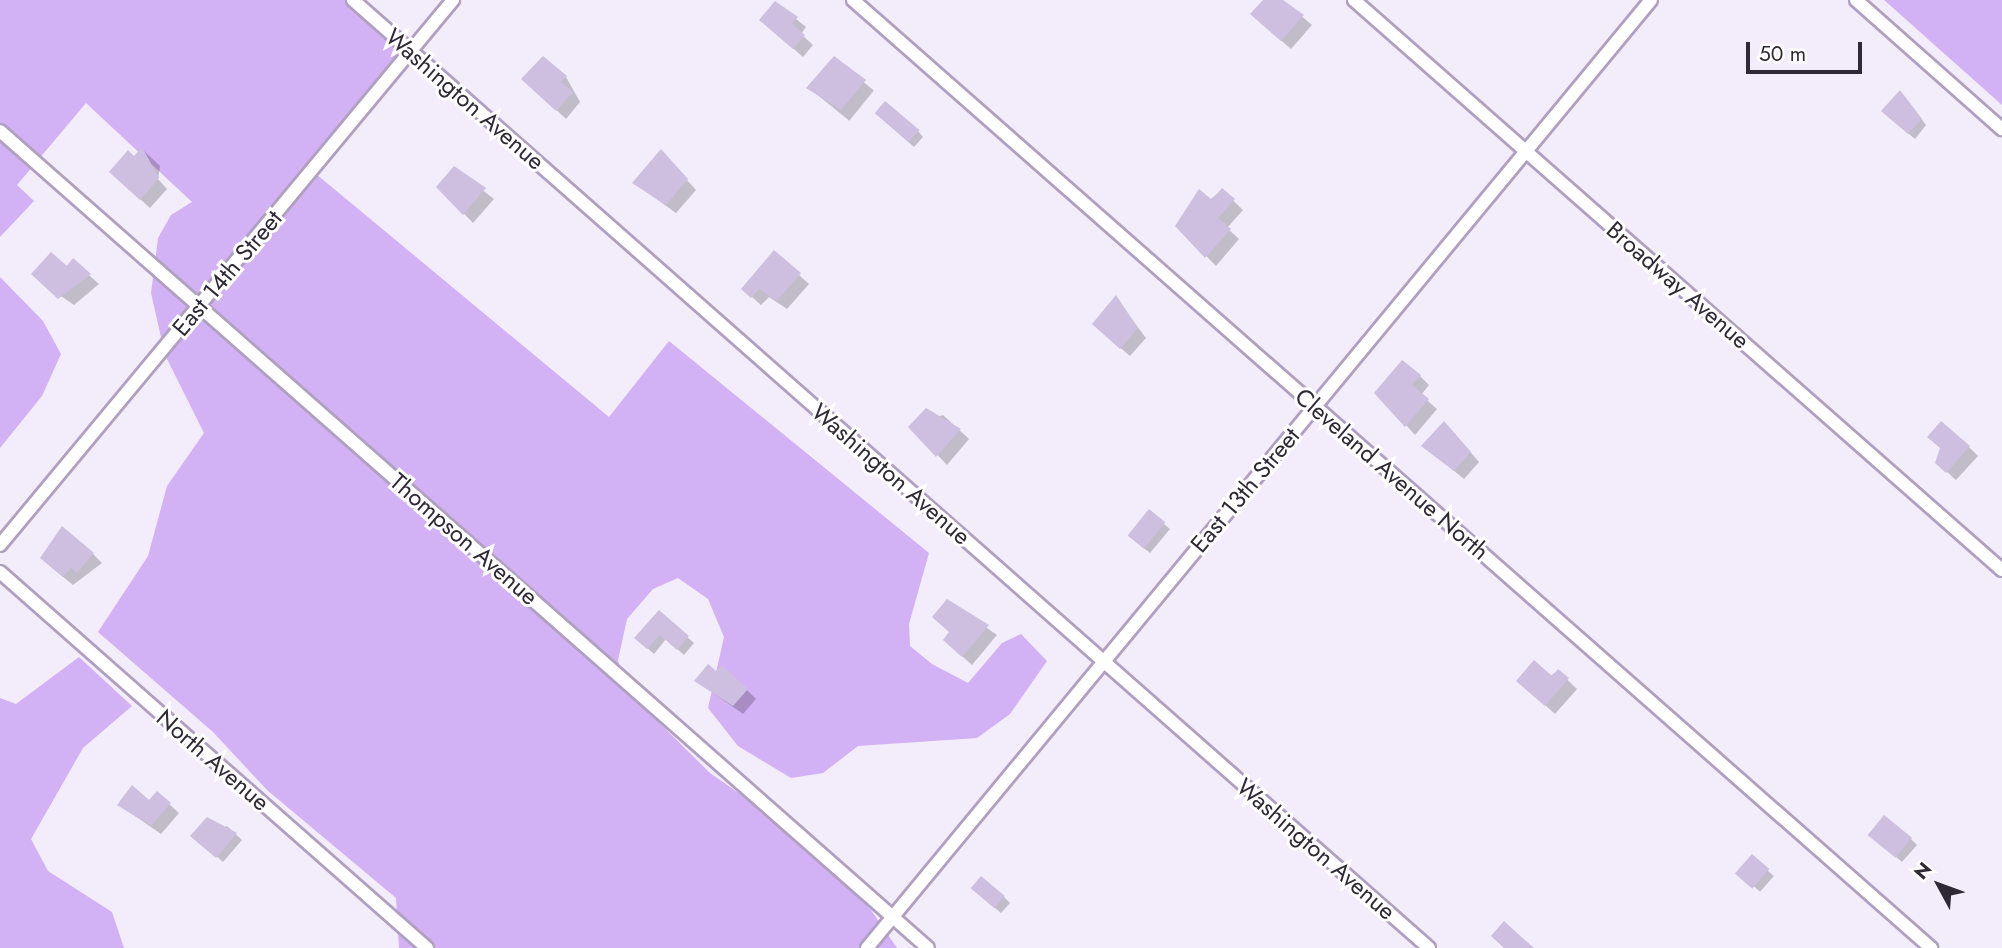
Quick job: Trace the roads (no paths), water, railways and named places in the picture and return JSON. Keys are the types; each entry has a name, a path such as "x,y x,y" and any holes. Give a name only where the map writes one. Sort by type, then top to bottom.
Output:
{"street":[{"name":"Washington Avenue","path":"353,0 1429,948"},
{"name":"East 14th Street","path":"0,545 453,0"},
{"name":"Cleveland Avenue North","path":"853,0 1931,948"},
{"name":"Broadway Avenue","path":"1354,0 2002,570"},
{"name":"East 13th Street","path":"867,948 1651,0"},
{"path":"1856,0 2002,129"},
{"name":"Thompson Avenue","path":"0,131 928,948"},
{"name":"North Avenue","path":"0,572 427,948"}]}
